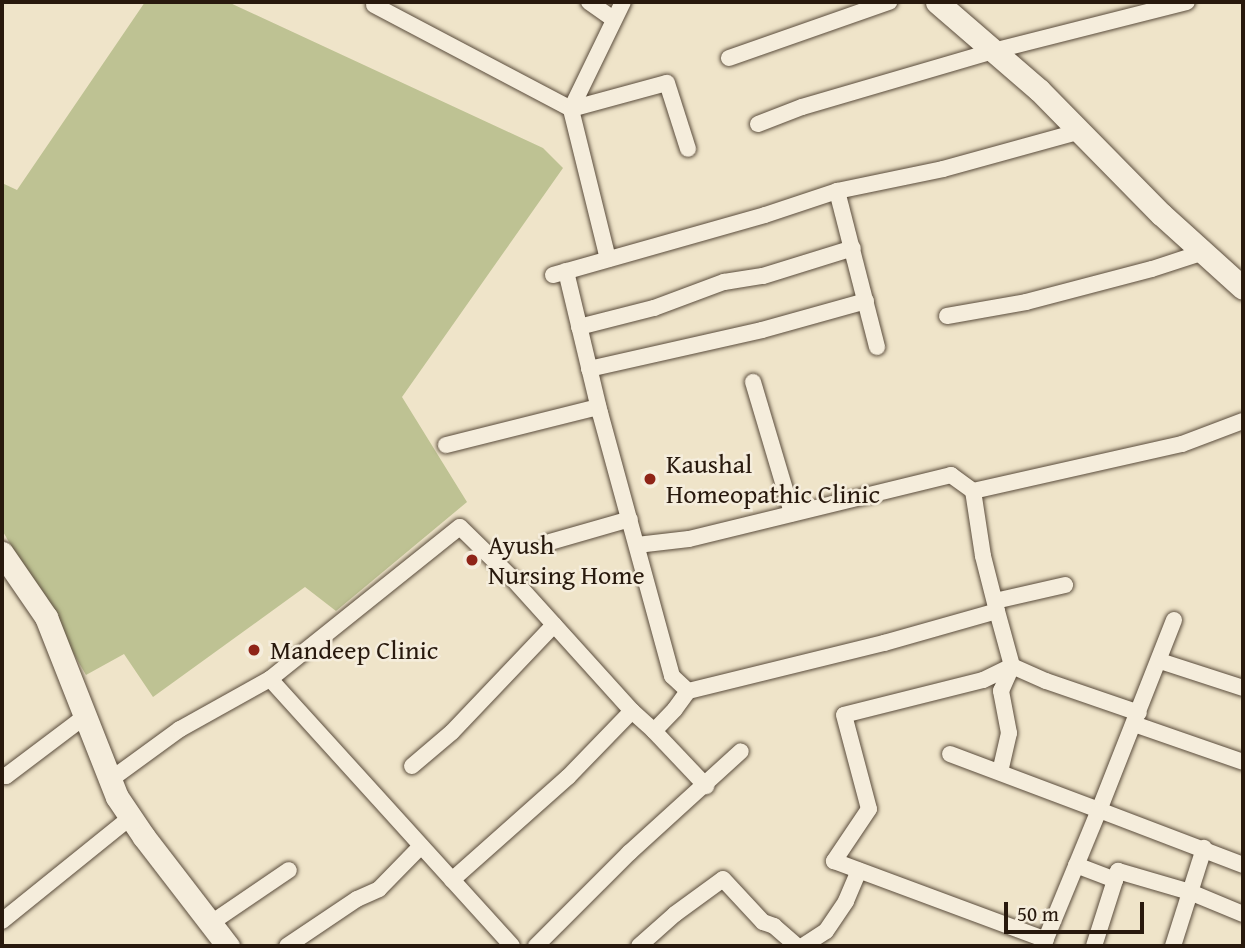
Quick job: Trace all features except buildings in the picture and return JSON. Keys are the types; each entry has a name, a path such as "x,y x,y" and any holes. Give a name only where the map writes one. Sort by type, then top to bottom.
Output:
{"street":[{"path":"358,2 369,8 378,3 571,108 667,83 688,149"},
{"path":"589,2 613,19"},
{"path":"608,259 571,108 623,2"},
{"path":"729,58 889,2"},
{"path":"937,2 1081,131 1161,214 1241,283"},
{"path":"758,124 802,107 993,51 1187,2"},
{"path":"688,691 672,676 598,407 579,327 560,273 765,215 837,191 943,169 1081,131"},
{"path":"837,191 877,347"},
{"path":"579,327 653,308 724,282 763,276 853,248"},
{"path":"947,316 1026,302 1152,269 1203,252"},
{"path":"589,369 762,330 866,301"},
{"path":"753,382 792,513"},
{"path":"446,445 598,407"},
{"path":"973,491 1182,444 1243,421"},
{"path":"637,545 689,539 951,475 973,491 983,556 1012,666 1001,691 1009,733 1000,772"},
{"path":"550,542 630,519"},
{"path":"110,780 180,729 270,679 460,527 706,786"},
{"path":"2,553 46,617 59,655 87,715 117,797 228,946"},
{"path":"654,731 688,691 884,643 1065,585"},
{"path":"1012,666 983,681 844,715 869,809 834,861 1044,943 1160,661 1174,620"},
{"path":"412,766 452,732 554,625"},
{"path":"1160,661 1243,688"},
{"path":"1012,666 1243,761"},
{"path":"270,679 512,946"},
{"path":"452,880 568,777 632,711"},
{"path":"2,775 6,776 87,715"},
{"path":"536,946 629,853 706,786 741,751"},
{"path":"950,754 1243,865"},
{"path":"2,921 132,816"},
{"path":"287,946 357,899 379,889 421,846"},
{"path":"1173,946 1204,848"},
{"path":"1076,865 1115,880"},
{"path":"211,923 289,870"},
{"path":"1094,946 1118,870 1190,892 1243,914"},
{"path":"803,946 826,932 846,901 859,872"},
{"path":"639,946 674,914 723,879 763,922 774,926 797,946"}],"green space":[{"path":"145,2 228,2 543,148 563,168 402,397 467,502 336,611 305,587 153,697 124,654 86,675 2,530 2,183 17,190"}],"place":[{"name":"Kaushal Homeopathic Clinic","path":"650,479"},
{"name":"Ayush Nursing Home","path":"472,560"},
{"name":"Mandeep Clinic","path":"254,650"}]}
